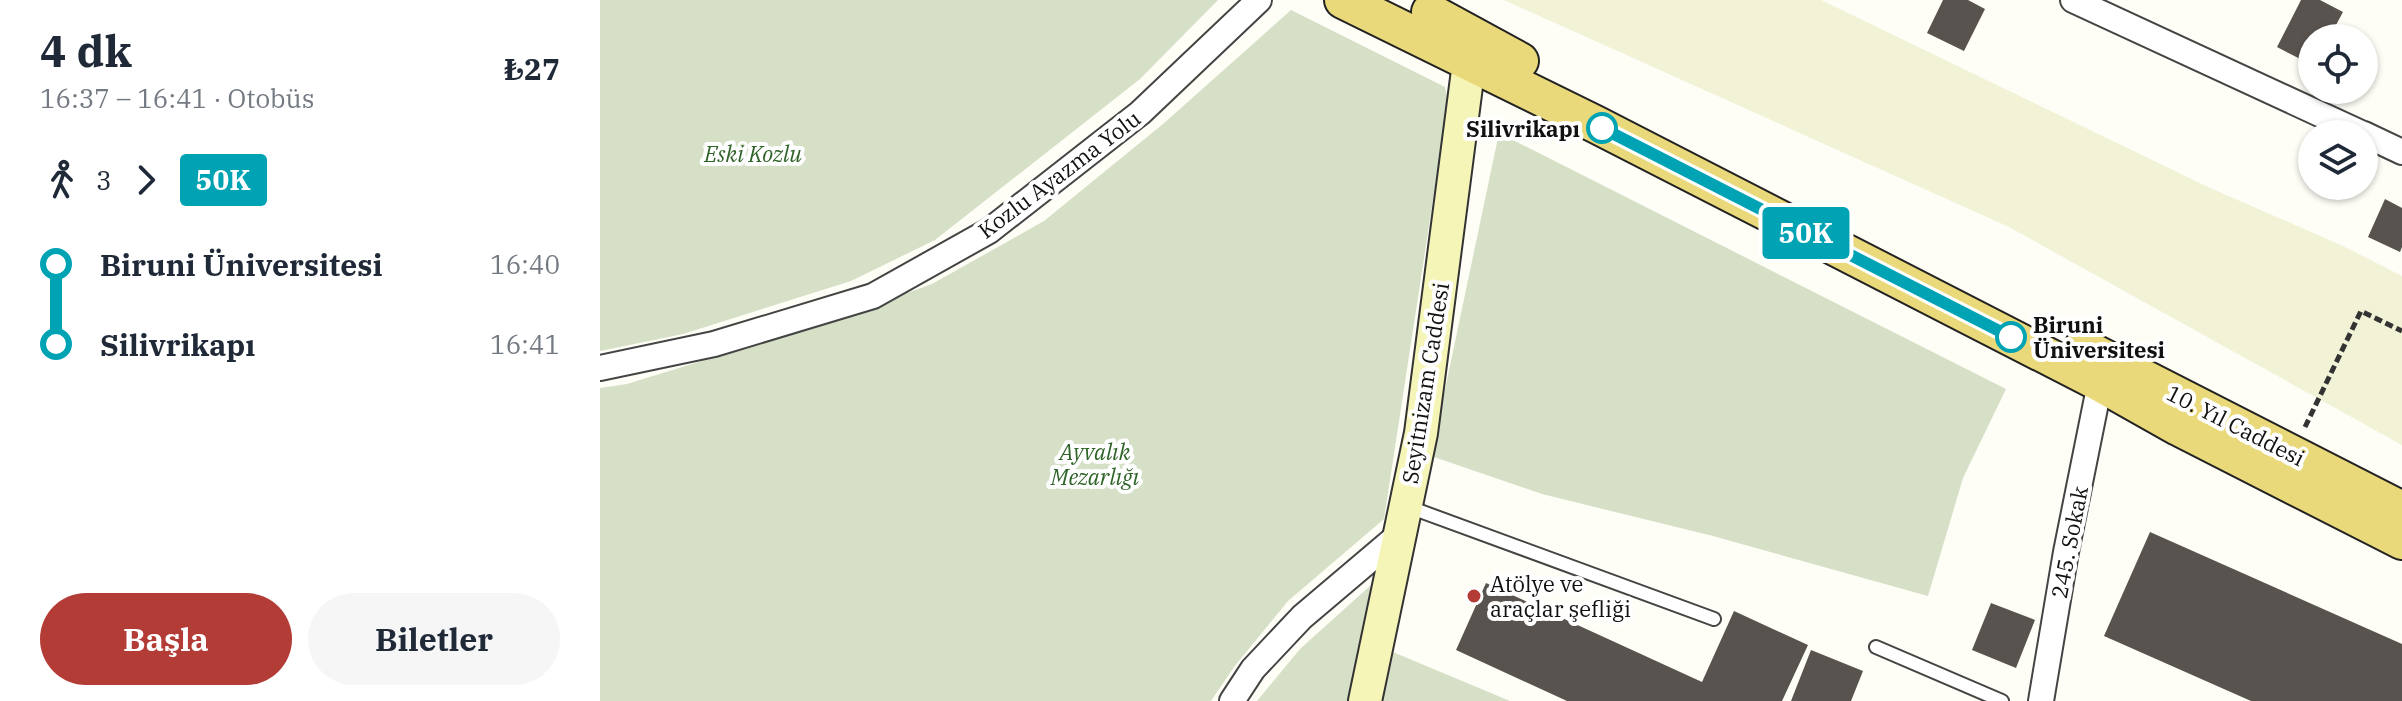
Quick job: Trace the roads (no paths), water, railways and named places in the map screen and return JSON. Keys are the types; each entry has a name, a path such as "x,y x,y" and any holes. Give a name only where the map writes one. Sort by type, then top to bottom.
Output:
{"main road":[{"name":"10. Yıl Caddesi","path":"1343,0 1426,14 2402,510"},
{"path":"1426,14 1453,33 1469,63"},
{"name":"10. Yıl Caddesi","path":"1469,63 1584,118 2402,541"},
{"name":"Seyitnizam Caddesi","path":"1365,701 1421,433 1469,63"}],"street":[{"name":"Kozlu Ayazma Yolu","path":"600,368 714,344 873,296 925,267 989,231 1140,113 1259,0"},
{"path":"2073,0 2334,120"},
{"path":"2378,141 2402,152"},
{"name":"245. Sokak","path":"2041,701 2066,552 2100,383"},
{"path":"1232,701 1253,669 1302,617 1403,520"}],"lane":[{"path":"1403,520 1714,619"},
{"path":"1876,647 2002,701"}],"place":[{"name":"Silivrikapı","path":"1602,128"},
{"name":"Biruni Üniversitesi","path":"2011,337"},
{"name":"Atölye ve araçlar şefliği","path":"1474,596"}],"park label":[{"name":"Eski Kozlu","path":"753,153"},
{"name":"Ayvalık Mezarlığı","path":"1095,464"}]}
